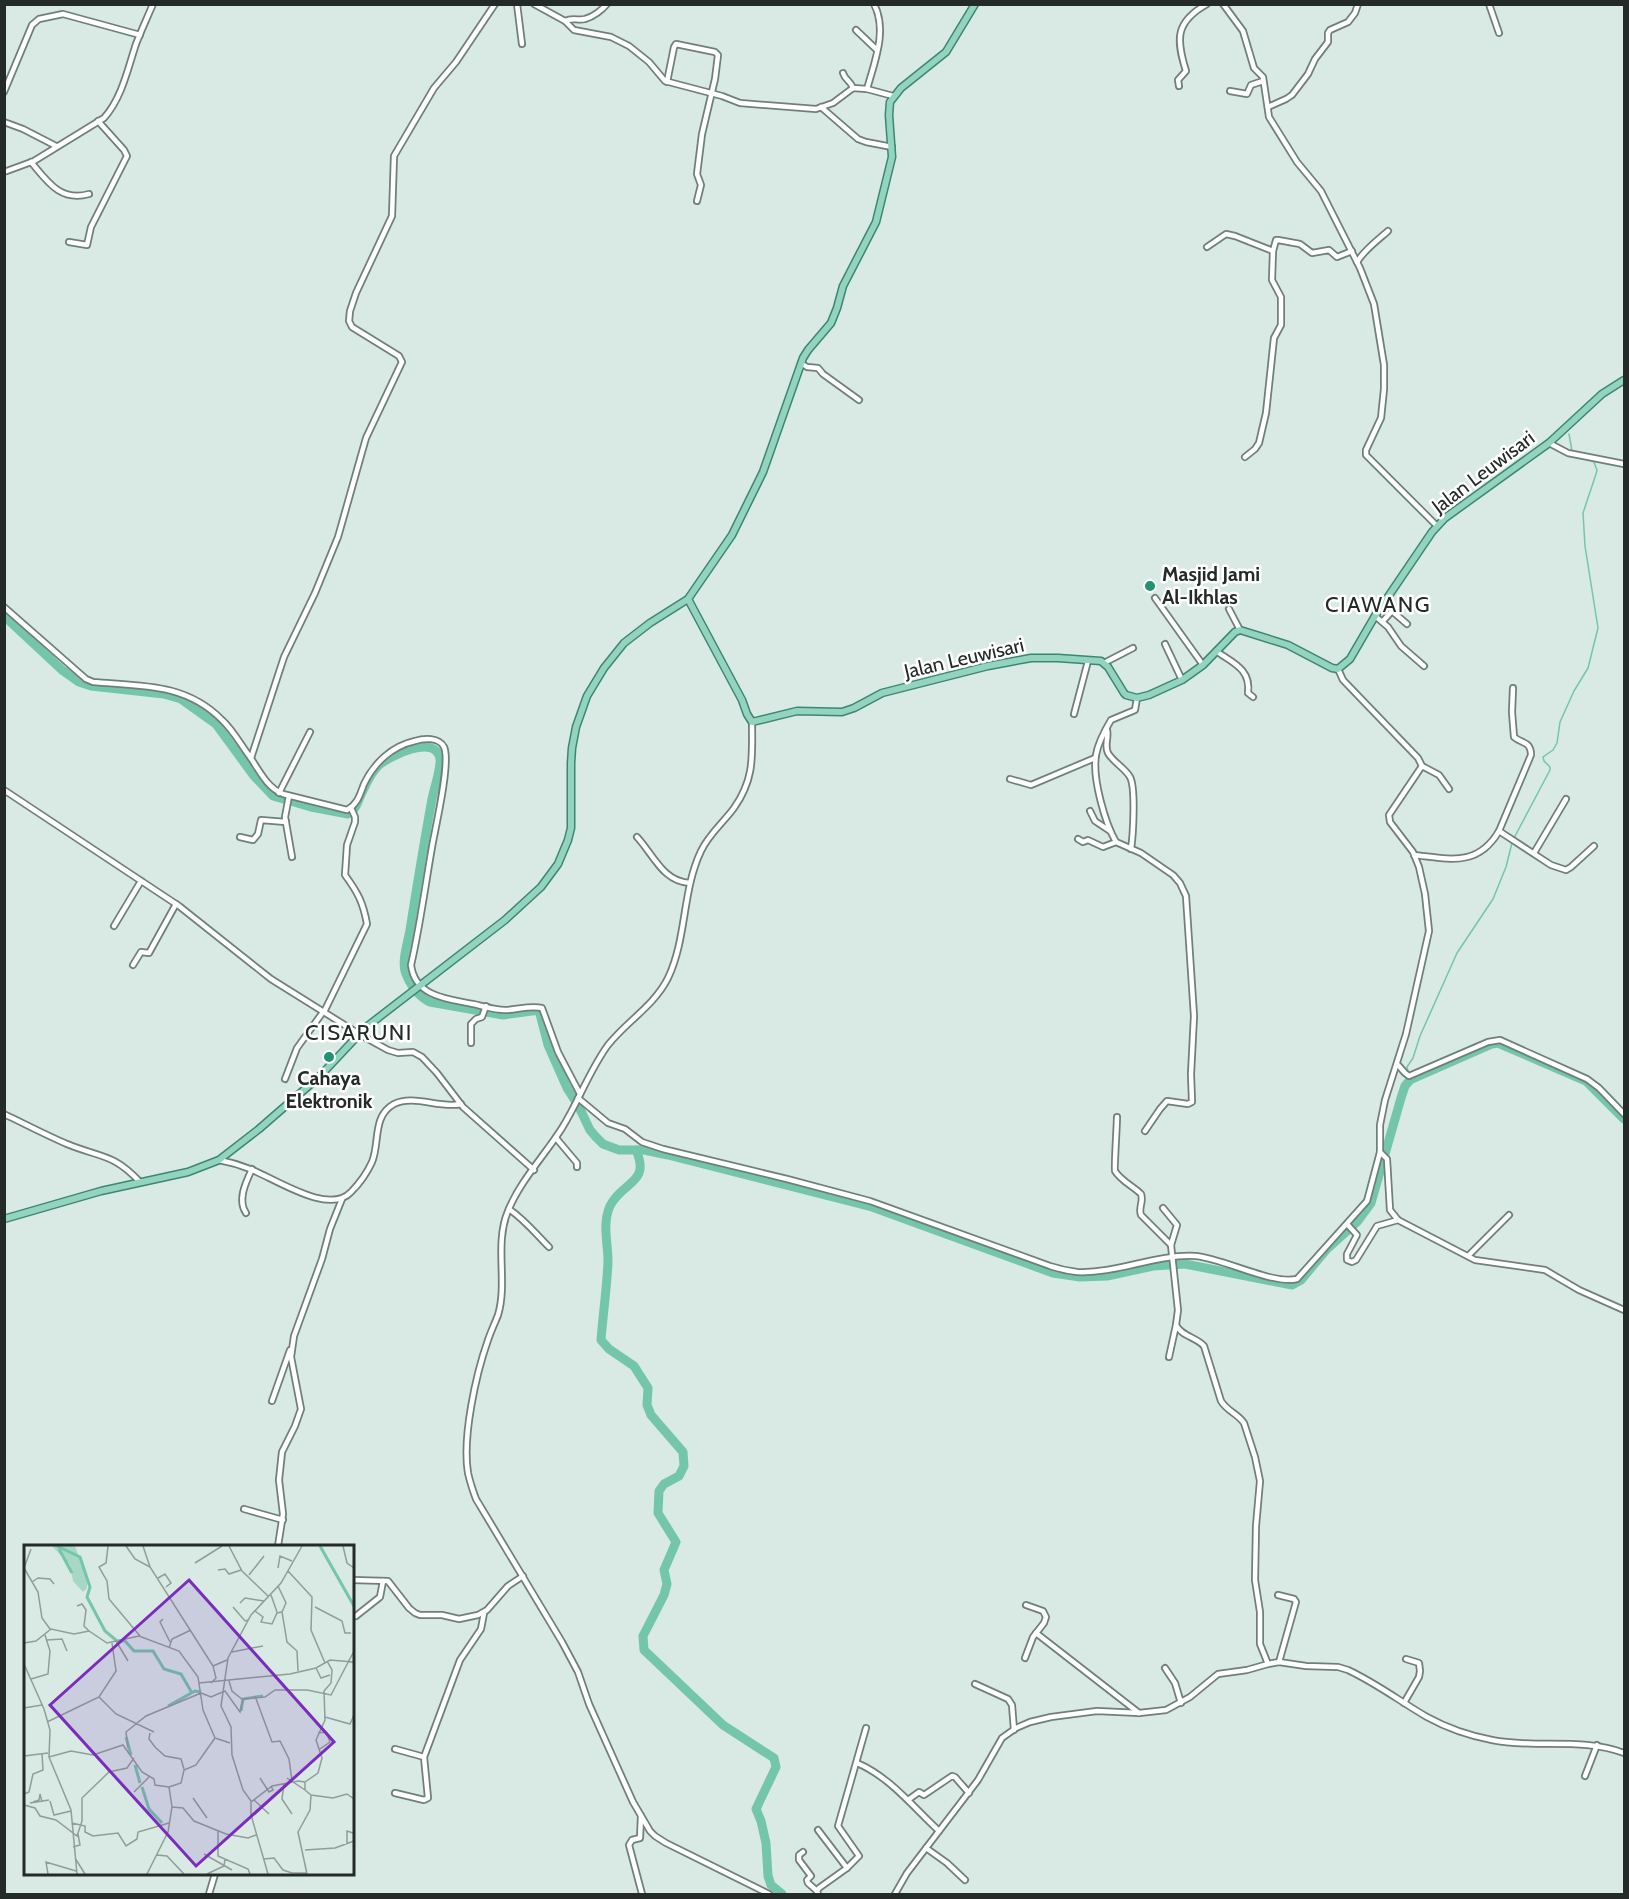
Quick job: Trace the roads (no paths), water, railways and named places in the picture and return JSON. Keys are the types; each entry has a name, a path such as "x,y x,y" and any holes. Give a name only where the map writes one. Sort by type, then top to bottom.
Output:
{"main road":[{"path":"4,1219 90,1194 189,1172 219,1160 320,1076 359,1034 505,920 552,874 568,840 571,828 572,748 576,727 587,696 604,668 624,643 688,599 732,535 764,472 801,363 808,350 831,323 843,286 876,222 892,157 889,108 893,96 946,52 975,4"},
{"name":"Jalan Leuwisari","path":"1338,669 1346,664 1354,653 1375,616 1437,526 1456,509 1549,443 1602,394 1624,380"},
{"path":"688,599 752,722"},
{"path":"1104,663 1124,693 1137,698 1182,680 1203,665 1235,632 1240,630 1288,645 1338,669"},
{"name":"Jalan Leuwisari","path":"752,722 797,711 842,712 882,693 1024,658 1042,657 1104,663"}],"street":[{"path":"4,172 31,162 104,118 112,109 153,4"},
{"path":"251,758 284,657 338,537 366,438 402,363 399,356 352,327 349,321 356,293 392,216 394,156 434,88 456,62 495,4"},
{"path":"517,4 522,44"},
{"path":"534,4 565,21 574,30 611,37 629,46 649,62 665,81 740,103 816,109 833,103 853,88 893,96"},
{"path":"565,21 572,18 585,19 600,12 607,4"},
{"path":"867,89 880,37 874,4"},
{"path":"1179,86 1178,80 1186,71 1181,56 1182,26 1190,16 1207,4"},
{"path":"1223,4 1244,30 1254,68 1263,77 1269,117 1297,162 1321,191 1358,262 1370,291 1376,314 1384,376 1383,410 1366,455 1437,526"},
{"path":"1268,107 1292,95 1328,42 1330,30 1348,22 1358,4"},
{"path":"1489,4 1499,33"},
{"path":"4,92 32,25 39,19 63,14 140,35"},
{"path":"856,30 877,50"},
{"path":"668,82 676,44 715,52 718,58 699,152 697,174 701,185 697,201"},
{"path":"843,73 845,79 852,83 853,88"},
{"path":"1230,91 1246,94 1252,85 1263,81"},
{"path":"821,107 858,139 892,147"},
{"path":"69,242 87,246 91,227 128,155 98,121"},
{"path":"4,122 56,146"},
{"path":"31,162 57,191 83,196 89,194"},
{"path":"1358,262 1364,250 1373,246 1388,231"},
{"path":"1207,247 1229,234 1273,251"},
{"path":"1245,457 1259,443 1266,413 1274,338 1281,325 1281,297 1272,280 1273,251 1276,240 1300,244 1312,253 1329,250 1337,257 1352,251"},
{"path":"801,363 807,367 815,366 859,400"},
{"path":"1549,443 1561,451 1624,464"},
{"path":"1155,598 1203,665"},
{"path":"4,607 86,679 93,682 174,690 194,699 225,722 266,781 274,791 288,801 342,810 351,809 379,761 394,750 414,741 426,739 437,741 445,748 445,764 411,965 417,989 485,1011 542,1008 578,1097 608,1123 625,1129 642,1142 870,1201 1050,1266 1075,1272 1093,1271 1173,1256 1203,1257 1280,1279 1292,1280 1301,1276 1350,1226 1367,1202 1383,1154"},
{"path":"1229,609 1240,630"},
{"path":"1383,621 1392,611 1407,624"},
{"path":"1375,616 1383,621 1401,646 1424,666"},
{"path":"1165,644 1182,680"},
{"path":"1104,663 1133,648"},
{"path":"1216,651 1244,671 1248,682 1248,693 1253,697"},
{"path":"1074,714 1088,661"},
{"path":"1338,669 1343,680 1418,758 1422,766 1439,775 1449,789"},
{"path":"1414,855 1450,859 1473,856 1484,850 1499,831 1531,755 1528,743 1514,737 1513,688"},
{"path":"1116,843 1104,817 1095,759 1098,746 1112,719 1135,710 1137,698"},
{"path":"752,722 752,765 748,782 735,807 717,826 701,851 690,883 675,960 668,977 655,998 627,1024 607,1047 575,1106 509,1209 504,1225 499,1313 480,1367 467,1438 467,1461 468,1474 482,1513 523,1576 578,1672 589,1704 633,1802 650,1831 660,1840 769,1894"},
{"path":"1107,729 1108,754 1129,775 1131,780 1134,824 1131,849"},
{"path":"279,793 310,732"},
{"path":"1010,779 1031,785 1095,759"},
{"path":"1422,766 1389,815 1389,822 1414,855 1425,894 1429,931 1415,1000 1398,1065 1385,1100 1380,1125 1383,1154 1390,1185 1390,1210 1398,1220 1481,1262 1545,1270 1579,1290 1624,1310"},
{"path":"4,790 176,904 271,979 388,1050 398,1053 413,1052 422,1058 461,1104 534,1170"},
{"path":"1533,853 1566,799"},
{"path":"288,801 286,822 292,857"},
{"path":"285,1079 297,1048 323,1012 367,924 360,896 345,875 347,845 355,817 351,809"},
{"path":"1090,811 1095,821 1111,832"},
{"path":"240,837 253,840 258,834 261,820 286,822"},
{"path":"1499,831 1551,865 1566,870 1594,846"},
{"path":"637,837 664,872 671,878 690,883"},
{"path":"1078,839 1083,842 1088,840 1103,847 1116,843 1141,853 1173,875 1180,883 1186,900 1194,1016 1192,1101 1188,1104 1167,1101 1145,1131"},
{"path":"114,926 141,881"},
{"path":"133,965 141,952 149,953 152,950 157,936 176,904"},
{"path":"471,1043 471,1024 485,1011"},
{"path":"1398,1065 1410,1076 1488,1042 1500,1040 1587,1078 1624,1114"},
{"path":"219,1160 252,1169 297,1191 322,1200 342,1199 349,1195 363,1178 373,1160 379,1122 391,1106 401,1101 421,1101 451,1107 461,1104"},
{"path":"4,1114 48,1136 118,1162 140,1182"},
{"path":"1117,1117 1117,1148 1114,1166 1116,1172 1141,1194 1139,1209 1141,1215 1171,1245"},
{"path":"555,1138 577,1163 577,1167"},
{"path":"246,1213 243,1209 243,1190 252,1169"},
{"path":"272,1401 342,1199"},
{"path":"1163,1208 1177,1226 1171,1245 1178,1310 1169,1357"},
{"path":"509,1209 529,1224 549,1247"},
{"path":"1468,1256 1509,1215"},
{"path":"1350,1226 1357,1234 1347,1257 1352,1263 1377,1226 1398,1220"},
{"path":"1176,1325 1179,1330 1204,1346 1221,1401 1244,1423 1255,1457 1260,1487 1256,1527 1255,1580 1260,1612 1260,1644 1268,1664"},
{"path":"278,1545 283,1520 279,1480 282,1452 296,1426 301,1409 291,1347"},
{"path":"244,1509 283,1520"},
{"path":"395,1792 422,1800 427,1799 429,1794 424,1757 460,1660 481,1629 484,1613 508,1586 523,1576"},
{"path":"354,1580 390,1582 409,1608 420,1615 442,1615 456,1619 484,1613"},
{"path":"356,1616 380,1598 383,1581"},
{"path":"1278,1595 1296,1601 1279,1662"},
{"path":"1025,1658 1036,1633 1044,1623 1046,1614 1026,1605"},
{"path":"1036,1633 1139,1713"},
{"path":"1404,1703 1420,1671 1419,1663 1406,1659"},
{"path":"895,1894 907,1873 969,1792 1002,1738 1014,1730 1030,1722 1097,1711 1139,1713 1166,1710 1200,1690 1218,1674 1268,1664 1279,1662 1343,1668 1357,1674 1440,1724 1492,1740 1522,1744 1597,1745 1624,1753"},
{"path":"1165,1668 1175,1683 1181,1702"},
{"path":"975,1684 1008,1699 1012,1705 1014,1730"},
{"path":"803,1852 799,1855 799,1860 811,1876 807,1880 808,1883 818,1893 859,1855 838,1826 866,1728"},
{"path":"1585,1776 1597,1745"},
{"path":"395,1749 424,1757"},
{"path":"857,1763 881,1776 939,1831"},
{"path":"908,1800 919,1792 923,1795 930,1792 953,1776 969,1792"},
{"path":"641,1815 640,1838 632,1840 629,1845 642,1894"},
{"path":"818,1830 847,1868"},
{"path":"926,1848 965,1880"},
{"path":"209,1894 215,1875"}],"waterway":[{"path":"1569,434 1572,451 1575,452"},
{"path":"1514,838 1550,770 1543,757 1553,750 1557,743 1560,722 1574,691 1588,668 1598,628 1585,546 1583,513 1597,470 1593,460"},
{"path":"4,616 62,670 79,682 91,686 164,694 181,699 216,724 254,776 273,796 311,807 348,814 356,806 378,766 412,749 422,747 437,751 440,759 439,768 405,956 404,966 407,976 418,993 430,1002 503,1015 539,1010 548,1045 567,1088 590,1130 603,1144 619,1150 644,1150 668,1155 872,1207 1053,1273 1080,1277 1107,1276 1153,1266 1185,1264 1292,1285 1301,1280 1326,1250 1357,1222 1371,1203 1401,1098 1410,1080 1498,1043 1586,1081 1624,1119"},
{"path":"1408,1071 1407,1067 1413,1058 1420,1036 1457,953 1493,899 1506,867 1512,843"},
{"path":"636,1150 640,1161 638,1176 615,1198 606,1220 608,1261 601,1340 609,1349 634,1366 648,1388 647,1405 651,1415 683,1452 684,1466 679,1476 664,1484 659,1491 658,1513 676,1542 664,1570 667,1584 664,1595 643,1636 644,1650 723,1725 774,1758 776,1767 756,1809 766,1843 768,1876 771,1885 782,1894"}],"place":[{"name":"Masjid Jami Al-Ikhlas","path":"1150,586"},
{"name":"Cahaya Elektronik","path":"329,1057"}],"district":[{"name":"CIAWANG","path":"1378,604"},
{"name":"CISARUNI","path":"359,1032"}]}
